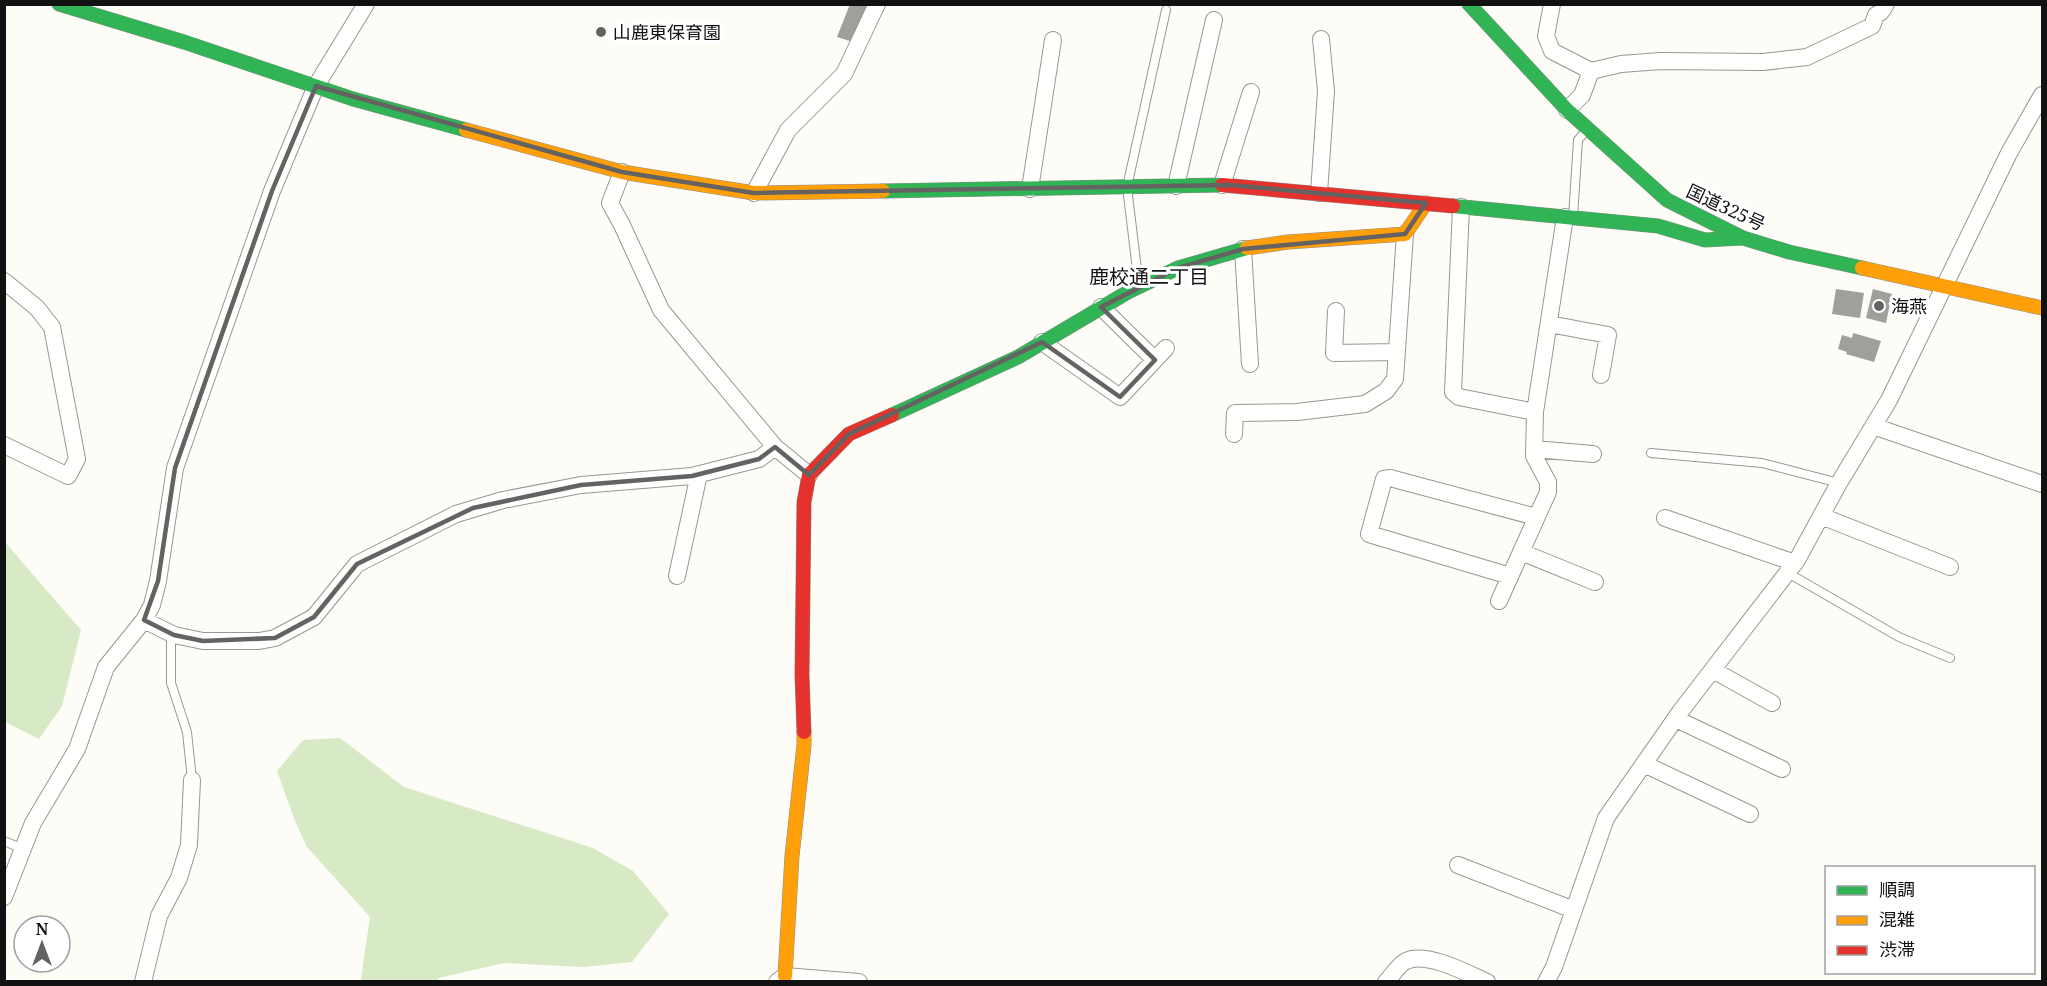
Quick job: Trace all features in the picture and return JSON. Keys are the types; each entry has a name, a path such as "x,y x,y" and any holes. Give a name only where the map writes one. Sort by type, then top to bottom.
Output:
{"main road":[{"path":"59,4 316,86 622,172 754,194 1222,185 1658,226 1706,240 1743,238"},
{"name":"国道325号","path":"1468,4 1567,110 1667,200 1743,238 1789,252 2043,308"},
{"path":"781,979 804,745 802,675 804,502 809,475 849,434 1018,357 1101,307 1178,268 1243,249 1288,242 1405,234 1426,203"}],"street":[{"path":"4,897 33,823 77,749 106,667 144,620 152,605 158,581 175,468 272,190 316,86 366,4"},
{"path":"754,194 788,130 844,74 877,4"},
{"path":"1552,4 1546,36 1552,51 1591,71 1621,64 1660,61 1763,62 1807,57 1872,26 1879,8"},
{"path":"1176,186 1214,20"},
{"path":"1318,193 1326,91 1321,39"},
{"path":"1030,189 1053,40"},
{"path":"1567,110 1582,95 1591,71"},
{"path":"1222,185 1251,92"},
{"path":"1546,981 1554,967 1606,818 1676,719 1792,568 1889,400 2009,153 2040,106"},
{"path":"622,172 610,203 661,310 776,447 809,475"},
{"path":"1658,226 1667,200"},
{"path":"1461,207 1453,392 1459,397 1535,412"},
{"path":"1499,601 1548,492 1548,482 1534,456 1535,412 1569,218"},
{"path":"1234,434 1235,413 1297,412 1365,404 1386,392 1395,379 1405,234"},
{"path":"1243,249 1250,364"},
{"path":"4,281 38,308 52,327 77,459 68,476 4,445"},
{"path":"1042,342 1120,397 1161,354 1101,307"},
{"path":"1336,311 1334,353 1397,352"},
{"path":"1549,324 1608,335 1601,375"},
{"path":"1873,426 2043,484"},
{"path":"144,620 171,634 203,641 259,641 274,638 314,617 357,564 456,514 503,500 580,485 699,474 759,459 776,447"},
{"path":"1534,449 1593,454"},
{"path":"677,576 699,474"},
{"path":"1510,576 1369,534 1384,479 1390,478 1536,517"},
{"path":"1821,516 1950,567"},
{"path":"1665,518 1792,568"},
{"path":"1521,552 1595,582"},
{"path":"1713,670 1772,703"},
{"path":"1676,719 1782,769"},
{"path":"1644,764 1750,814"},
{"path":"143,981 159,915 179,878 189,845 192,780"},
{"path":"1458,865 1574,910"},
{"path":"1386,981 1405,961 1422,958 1445,964 1487,981"},
{"path":"781,979 859,981"}],"lane":[{"path":"1139,286 1127,187 1166,10"},
{"path":"1569,218 1578,140 1588,128"},
{"path":"1651,453 1762,463 1839,483"},
{"path":"1792,568 1899,637 1950,658"},
{"path":"171,634 171,683 187,732 192,780"},
{"path":"4,841 24,849"}],"highlighted area":[{"path":"316,86 622,172 754,193 1230,185 1426,203 1405,234 1243,249 1178,268 1101,307 1155,360 1120,397 1042,342 849,434 809,475 775,447 759,459 692,476 581,485 473,508 357,564 314,617 275,638 203,641 174,635 144,620 158,581 175,468 272,191"}],"green space":[{"path":"4,541 81,630 62,706 39,739 5,722"},
{"path":"340,738 404,787 593,848 633,871 669,914 632,962 584,967 504,963 439,978 436,981 359,981 370,917 307,847 277,771 303,740"}],"building":[{"path":"850,4 873,4 853,42 837,37"},
{"path":"1836,289 1864,293 1860,318 1832,314"},
{"name":"海燕","path":"1873,289 1892,294 1886,323 1866,318"},
{"path":"1853,333 1881,341 1874,362 1846,354 1847,352 1838,349 1842,335 1852,338"}],"traffic: fast":[{"path":"59,4 184,42 353,99 466,130"},
{"path":"1469,4 1567,110 1667,200 1743,238 1789,252 1862,268"},
{"path":"883,191 1222,185"},
{"path":"1453,206 1658,226 1705,240 1743,238"},
{"path":"892,415 1018,357 1128,292 1178,268 1247,248"}],"traffic: slow":[{"path":"466,130 622,172 754,193 883,191"},
{"path":"1247,248 1288,242 1405,234 1426,203"},
{"path":"1862,268 2042,308"},
{"path":"785,976 792,856 804,732"}],"traffic: jam":[{"path":"1222,185 1453,206"},
{"path":"804,732 802,675 804,502 809,475 849,434 892,415"}],"place":[{"name":"山鹿東保育園","path":"601,32"},
{"name":"海燕","path":"1879,306"}],"district":[{"name":"鹿校通二丁目","path":"1149,276"}]}
